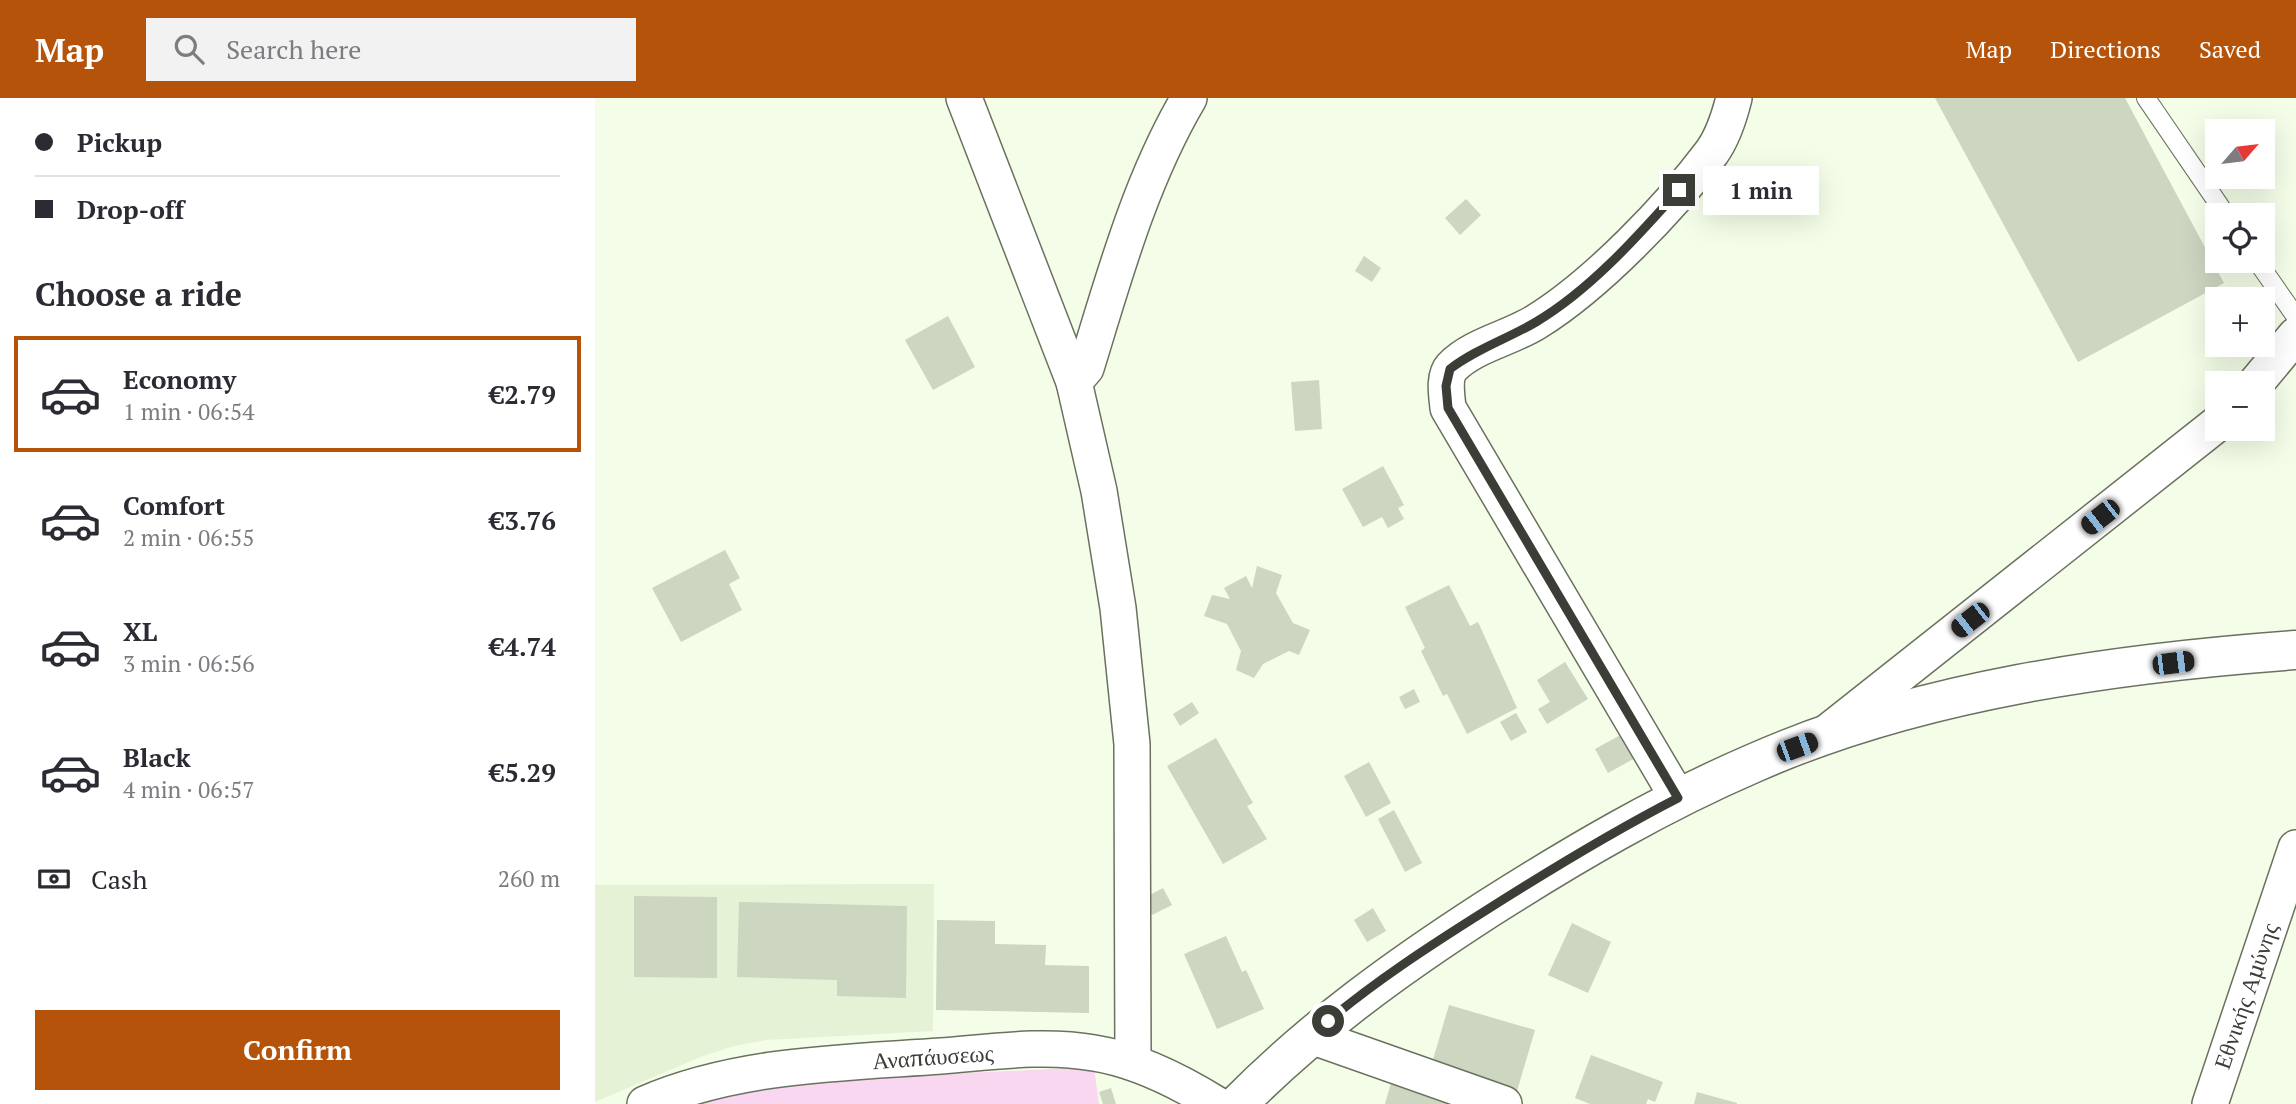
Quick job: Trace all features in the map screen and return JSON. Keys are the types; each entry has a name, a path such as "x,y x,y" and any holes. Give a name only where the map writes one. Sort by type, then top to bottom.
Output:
{"street":[{"path":"964,98 1074,382 1098,491 1118,608 1129,712 1132,777 1133,1062"},
{"path":"1074,382 1087,368 1142,197 1165,141 1189,98"},
{"path":"1678,798 1448,408 1446,386 1450,369 1464,358 1536,322 1568,299 1644,230 1713,150 1734,98"},
{"path":"2266,371 2296,335"},
{"path":"1818,740 2205,434"},
{"path":"1238,1104 1311,1036 1383,978 1459,927 1627,825 1756,762 1896,713 2003,688 2149,666 2296,650"},
{"name":"Εθνικής Αμύνης","path":"2210,1104 2296,848"},
{"path":"1311,1036 1504,1104"},
{"name":"Αναπάυσεως","path":"645,1104 725,1076 881,1060 1075,1050 1133,1062 1216,1104"}],"lane":[{"path":"2147,98 2218,203"},
{"path":"2265,273 2296,317"}],"shaded area":[{"path":"934,884 933,1031 767,1040 735,1046 703,1056 595,1102 595,885"},
{"path":"1094,1067 1099,1104 700,1104 739,1088 794,1081"}],"building":[{"path":"1935,98 2125,98 2205,247 2205,273 2219,273 2224,283 2217,287 2205,287 2205,293 2078,362"},
{"path":"1466,199 1481,215 1460,235 1445,218"},
{"path":"1364,256 1381,268 1372,282 1355,271"},
{"path":"948,316 975,367 933,390 905,340"},
{"path":"1319,380 1322,429 1295,431 1291,382"},
{"path":"1383,466 1404,505 1398,508 1404,519 1388,528 1382,517 1363,527 1342,489"},
{"path":"725,550 740,578 729,584 742,610 681,642 652,588"},
{"path":"1257,566 1282,575 1276,593 1293,623 1310,630 1299,655 1289,651 1263,664 1254,678 1236,670 1241,651 1227,624 1204,616 1212,595 1230,599 1224,588 1246,576 1252,588"},
{"path":"1449,585 1470,626 1478,622 1517,708 1467,734 1447,694 1443,696 1421,651 1425,648 1405,607"},
{"path":"1565,662 1588,699 1547,724 1538,709 1550,702 1537,680"},
{"path":"1414,689 1420,702 1405,709 1399,697"},
{"path":"1192,702 1199,713 1180,726 1173,714"},
{"path":"1516,713 1527,732 1511,741 1500,722"},
{"path":"1624,733 1637,757 1608,773 1595,749"},
{"path":"1216,738 1253,803 1247,806 1267,839 1223,864 1167,766"},
{"path":"1369,762 1391,803 1366,817 1344,776"},
{"path":"1394,810 1422,863 1405,872 1378,819"},
{"path":"1163,888 1172,905 1152,915 1144,898"},
{"path":"634,896 717,897 717,978 634,977"},
{"path":"739,902 907,906 906,998 837,996 837,980 737,977"},
{"path":"1373,908 1386,931 1367,942 1354,920"},
{"path":"937,920 995,921 995,944 1046,945 1045,965 1089,966 1089,1013 936,1010"},
{"path":"1572,923 1611,942 1588,993 1548,975"},
{"path":"1226,936 1242,972 1246,970 1264,1009 1217,1029 1184,954"},
{"path":"1449,1005 1535,1030 1515,1098 1494,1092 1497,1082 1432,1063"},
{"path":"1591,1055 1663,1082 1655,1102 1648,1099 1646,1104 1590,1104 1575,1098"},
{"path":"1392,1079 1458,1104 1385,1104"},
{"path":"1111,1088 1116,1104 1103,1104 1099,1092"},
{"path":"1697,1092 1737,1103 1737,1104 1694,1104"}],"route":[{"path":"1328,1021 1383,978 1459,927 1529,883 1678,798 1448,408 1446,386 1450,369 1464,358 1536,322 1568,299 1644,230 1679,190"}]}
